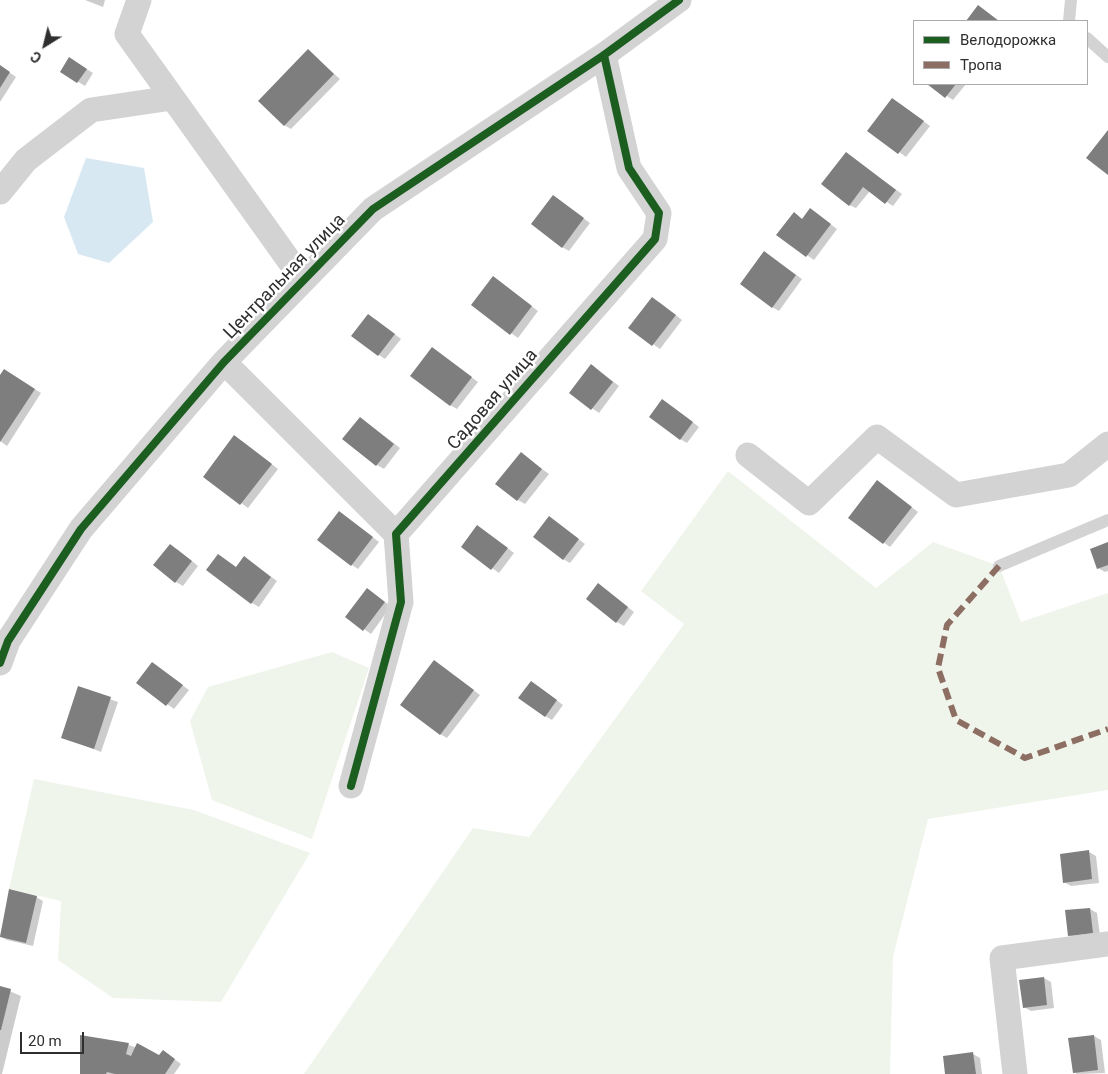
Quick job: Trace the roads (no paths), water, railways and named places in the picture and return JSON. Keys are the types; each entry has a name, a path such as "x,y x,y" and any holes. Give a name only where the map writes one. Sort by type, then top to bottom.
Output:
{"street":[{"path":"139,0 127,34 303,280"},
{"name":"Центральная улица","path":"0,663 8,641 81,528 224,362 373,209 604,55 679,0"},
{"name":"Садовая улица","path":"396,534 655,239 659,213 629,168 604,55"},
{"path":"0,192 26,160 91,110 172,98"},
{"path":"224,362 396,534 401,602 351,786"},
{"path":"748,455 809,503 877,437 956,495 1069,476 1108,444"},
{"path":"1016,1074 1002,958 1108,944"}],"lane":[{"path":"1069,20 1071,0"},
{"path":"1088,39 1108,57"},
{"path":"999,566 1108,520"}]}
